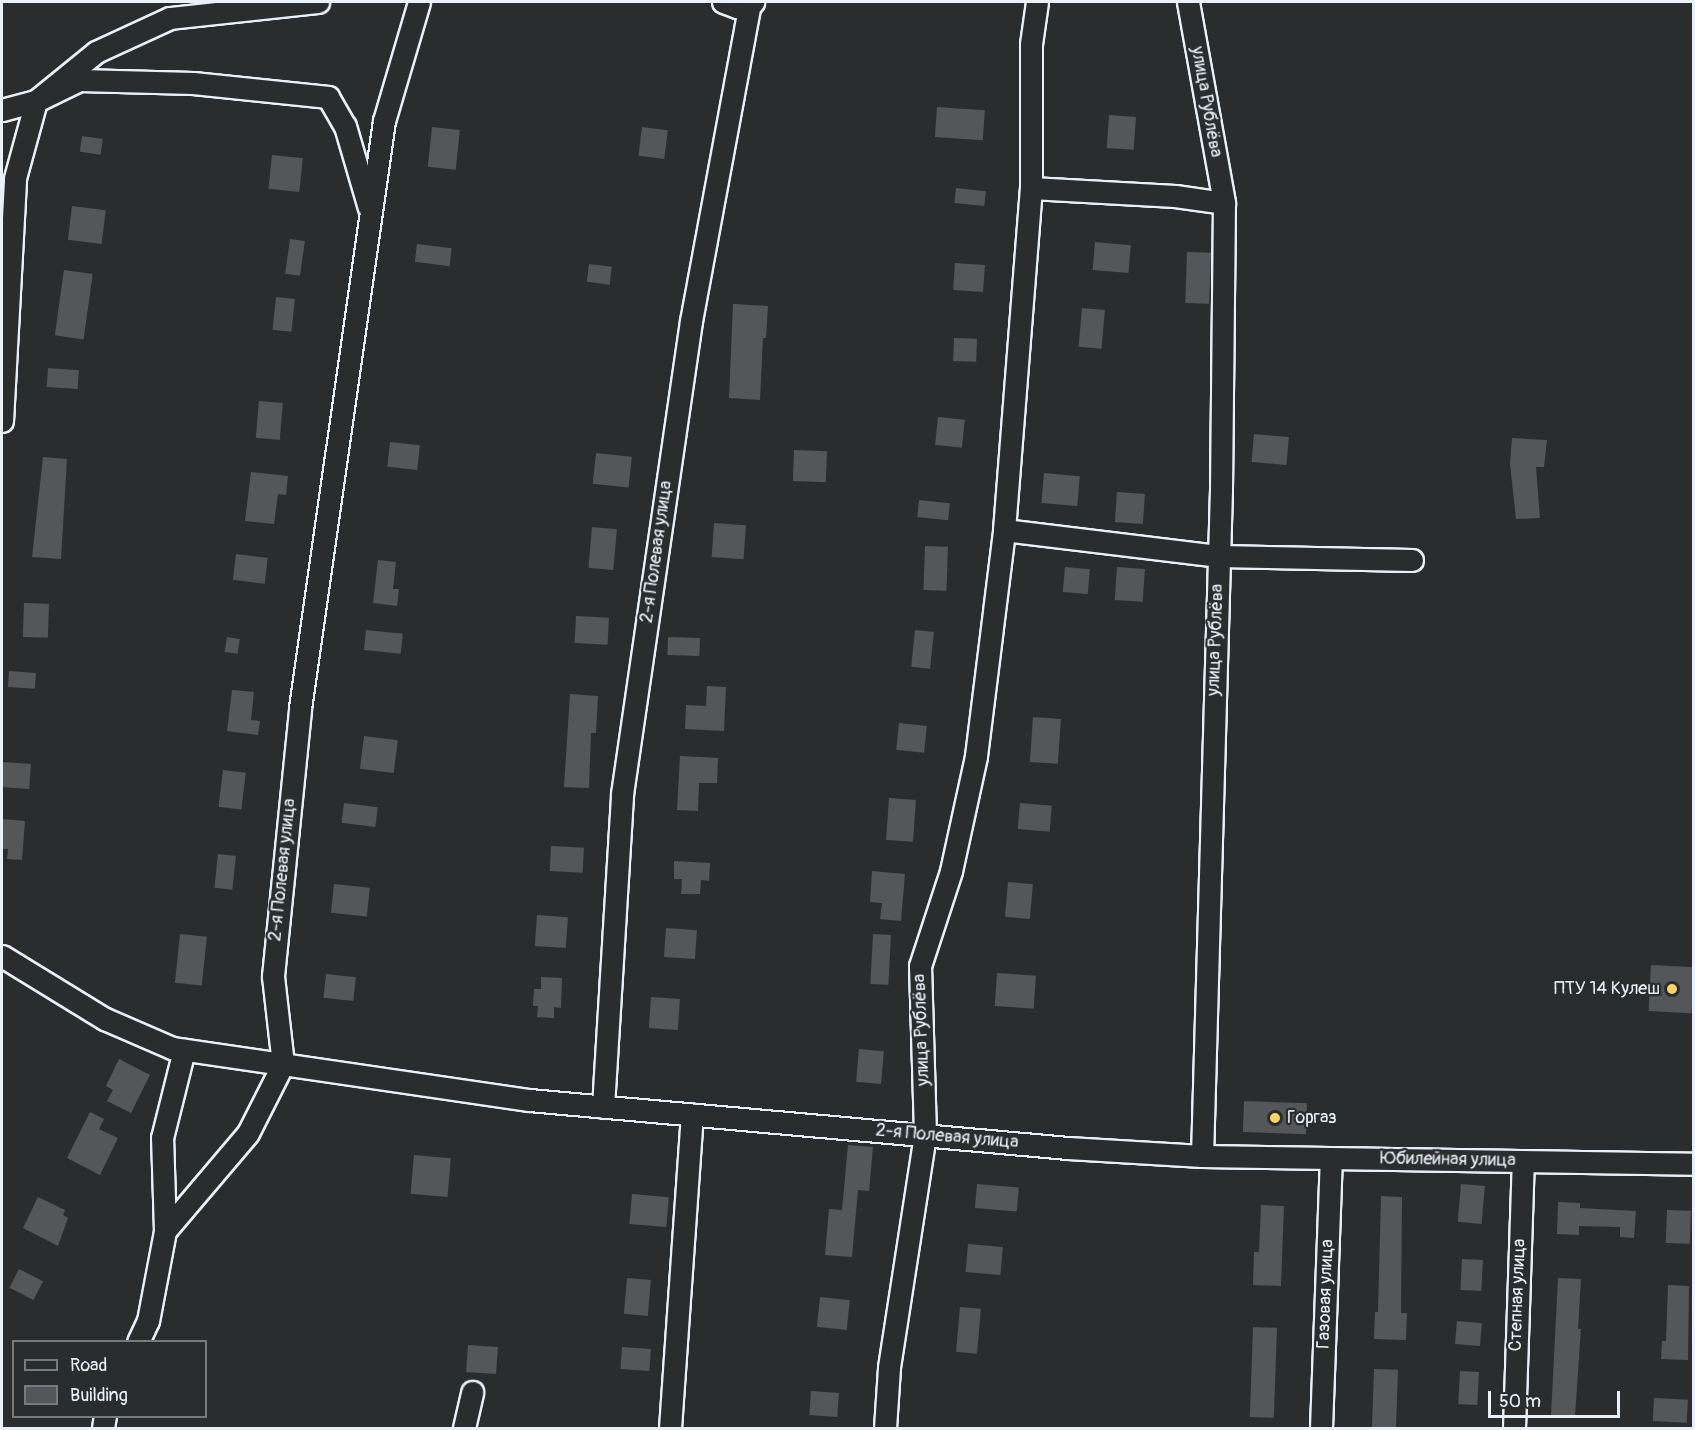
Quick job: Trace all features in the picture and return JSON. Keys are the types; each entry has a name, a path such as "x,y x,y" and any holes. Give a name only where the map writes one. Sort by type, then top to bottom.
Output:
{"street":[{"path":"2,421 8,173 36,101 96,52 170,18 318,2"},
{"name":"2-я Полевая улица","path":"283,1064 273,976 297,732 384,121 419,2"},
{"path":"723,2 737,7 751,2"},
{"name":"2-я Полевая улица","path":"603,1107 622,794 690,321 751,2"},
{"name":"улица Рублёва","path":"885,1428 890,1366 924,1134 920,966 951,871 976,756 1004,530 1031,188 1032,44 1037,2"},
{"name":"улица Рублёва","path":"1188,2 1224,203 1219,556 1202,1156"},
{"path":"2,110 36,101 80,80 193,83 328,97 345,126 371,214"},
{"path":"1031,188 1175,196 1224,203"},
{"path":"1004,530 1219,556 1412,560"},
{"name":"2-я Полевая улица","path":"2,956 105,1019 172,1048 184,1050 528,1100 1068,1148 1202,1156"},
{"path":"138,1340 148,1321 165,1231 162,1138 184,1050"},
{"path":"165,1231 248,1133 283,1064"},
{"path":"670,1428 692,1114"},
{"name":"Юбилейная улица","path":"1202,1156 1694,1164"},
{"name":"Газовая улица","path":"1321,1428 1331,1159"},
{"name":"Степная улица","path":"1514,1428 1523,1161"},
{"path":"464,1428 472,1392"}],"building":[{"path":"937,107 985,110 983,140 935,137"},
{"path":"1109,115 1136,117 1134,150 1107,148"},
{"path":"432,127 460,130 456,170 428,167"},
{"path":"642,127 668,130 664,159 638,156"},
{"path":"82,136 103,139 101,155 80,152"},
{"path":"272,155 303,158 299,192 268,189"},
{"path":"956,188 986,191 984,206 954,203"},
{"path":"72,206 106,210 102,244 68,240"},
{"path":"290,239 305,241 300,276 285,274"},
{"path":"1095,242 1131,245 1128,273 1093,270"},
{"path":"417,244 452,248 450,266 415,262"},
{"path":"1187,252 1211,253 1209,304 1185,303"},
{"path":"955,263 985,265 983,292 953,290"},
{"path":"589,264 612,267 610,285 587,282"},
{"path":"64,270 93,274 84,339 55,335"},
{"path":"276,297 295,299 291,332 273,330"},
{"path":"733,304 768,306 766,338 763,338 760,400 729,398"},
{"path":"1082,308 1105,310 1102,349 1079,347"},
{"path":"954,338 977,339 976,362 953,361"},
{"path":"48,368 79,370 78,389 47,387"},
{"path":"259,401 283,403 280,440 256,438"},
{"path":"938,417 965,420 962,448 935,445"},
{"path":"1254,434 1289,437 1286,465 1252,462"},
{"path":"1512,438 1547,440 1544,467 1536,467 1540,518 1516,519 1510,464"},
{"path":"390,442 420,445 417,470 387,467"},
{"path":"794,450 827,451 826,482 793,481"},
{"path":"596,453 632,457 629,488 593,484"},
{"path":"43,457 67,459 61,559 32,557"},
{"path":"251,472 288,476 286,495 278,494 274,524 245,521"},
{"path":"1044,473 1080,476 1077,506 1041,503"},
{"path":"1117,492 1145,494 1143,524 1115,522"},
{"path":"919,500 950,503 948,520 917,517"},
{"path":"714,523 746,525 744,559 712,557"},
{"path":"592,527 617,529 613,570 588,568"},
{"path":"925,546 948,547 946,591 923,590"},
{"path":"236,554 268,558 265,584 233,580"},
{"path":"378,560 396,562 393,589 399,589 397,606 373,603"},
{"path":"1065,567 1090,569 1088,594 1063,592"},
{"path":"1117,567 1145,569 1143,602 1115,600"},
{"path":"24,603 49,604 48,638 23,637"},
{"path":"576,616 609,618 608,645 575,643"},
{"path":"366,630 403,634 401,654 364,650"},
{"path":"915,630 934,632 930,669 911,667"},
{"path":"227,637 240,639 237,654 225,652"},
{"path":"668,637 700,638 699,656 667,655"},
{"path":"9,671 36,673 35,689 8,687"},
{"path":"707,686 726,687 724,731 685,729 686,705 706,706"},
{"path":"232,690 254,692 251,720 260,721 258,735 227,731"},
{"path":"570,694 598,696 596,733 591,733 589,788 564,787"},
{"path":"1033,717 1061,719 1058,764 1030,762"},
{"path":"899,723 927,726 924,753 896,750"},
{"path":"364,736 398,740 394,773 360,769"},
{"path":"680,756 718,758 717,783 699,783 698,811 677,810"},
{"path":"2,762 31,764 29,789 2,787"},
{"path":"223,770 246,773 241,810 218,807"},
{"path":"889,798 916,800 913,842 886,840"},
{"path":"344,803 378,807 375,827 342,823"},
{"path":"1020,803 1052,806 1050,832 1018,829"},
{"path":"2,819 25,821 22,860 7,859 8,849 2,849"},
{"path":"551,846 584,848 583,873 550,871"},
{"path":"218,854 236,856 232,890 214,888"},
{"path":"674,861 710,863 709,881 701,880 700,894 681,894 682,879 674,879"},
{"path":"872,871 905,874 901,921 880,919 882,903 870,902"},
{"path":"1008,882 1033,884 1030,919 1005,917"},
{"path":"334,884 370,888 367,917 331,913"},
{"path":"537,915 568,917 566,948 535,946"},
{"path":"666,928 697,930 695,959 664,957"},
{"path":"180,934 207,937 202,986 175,983"},
{"path":"873,934 891,935 888,985 870,984"},
{"name":"ПТУ 14 Кулеш","path":"1651,965 1694,967 1692,1013 1649,1011"},
{"path":"997,973 1036,976 1034,1009 995,1006"},
{"path":"326,974 356,977 353,1001 323,998"},
{"path":"541,977 562,978 561,1008 554,1007 554,1018 537,1017 538,1006 533,1006 534,989 541,989"},
{"path":"651,997 680,999 678,1030 649,1028"},
{"path":"859,1049 884,1051 881,1084 856,1082"},
{"path":"119,1059 150,1075 131,1113 107,1101 113,1090 106,1086"},
{"name":"Горгаз","path":"1244,1101 1307,1103 1306,1134 1243,1132"},
{"path":"90,1112 104,1119 99,1129 118,1138 100,1175 67,1158"},
{"path":"848,1145 873,1147 869,1191 858,1190 852,1257 825,1255 829,1209 842,1210"},
{"path":"414,1155 451,1158 447,1197 411,1194"},
{"path":"977,1184 1019,1188 1017,1212 975,1208"},
{"path":"1461,1184 1485,1186 1482,1224 1458,1222"},
{"path":"632,1194 669,1197 666,1227 629,1224"},
{"path":"1381,1196 1402,1197 1401,1313 1407,1313 1406,1340 1374,1339 1375,1312 1378,1312"},
{"path":"38,1197 65,1210 63,1215 68,1218 58,1246 23,1228"},
{"path":"1558,1202 1580,1203 1580,1208 1636,1211 1634,1238 1620,1237 1620,1227 1579,1226 1579,1235 1557,1234"},
{"path":"1261,1205 1284,1206 1281,1286 1253,1285 1254,1252 1259,1252"},
{"path":"1667,1210 1691,1211 1690,1244 1666,1243"},
{"path":"968,1244 1003,1247 1000,1275 966,1272"},
{"path":"1462,1259 1483,1260 1481,1291 1460,1290"},
{"path":"19,1269 43,1281 34,1300 9,1288"},
{"path":"627,1278 651,1280 648,1316 624,1314"},
{"path":"1558,1278 1581,1279 1578,1329 1581,1329 1575,1416 1551,1415"},
{"path":"1668,1285 1689,1286 1688,1360 1661,1359 1662,1341 1666,1341"},
{"path":"820,1297 850,1300 847,1330 817,1327"},
{"path":"960,1307 981,1309 977,1354 956,1352"},
{"path":"1457,1321 1482,1323 1480,1346 1455,1344"},
{"path":"1253,1327 1277,1328 1274,1418 1250,1417"},
{"path":"468,1345 498,1347 496,1374 466,1372"},
{"path":"622,1347 651,1349 649,1371 620,1369"},
{"path":"1374,1369 1398,1370 1396,1428 1372,1428"},
{"path":"1460,1371 1479,1372 1477,1405 1458,1404"},
{"path":"811,1391 839,1393 837,1417 809,1415"},
{"path":"1654,1398 1688,1400 1687,1423 1653,1421"}],"place":[{"name":"ПТУ 14 Кулеш","path":"1672,989"},
{"name":"Горгаз","path":"1275,1118"}]}
